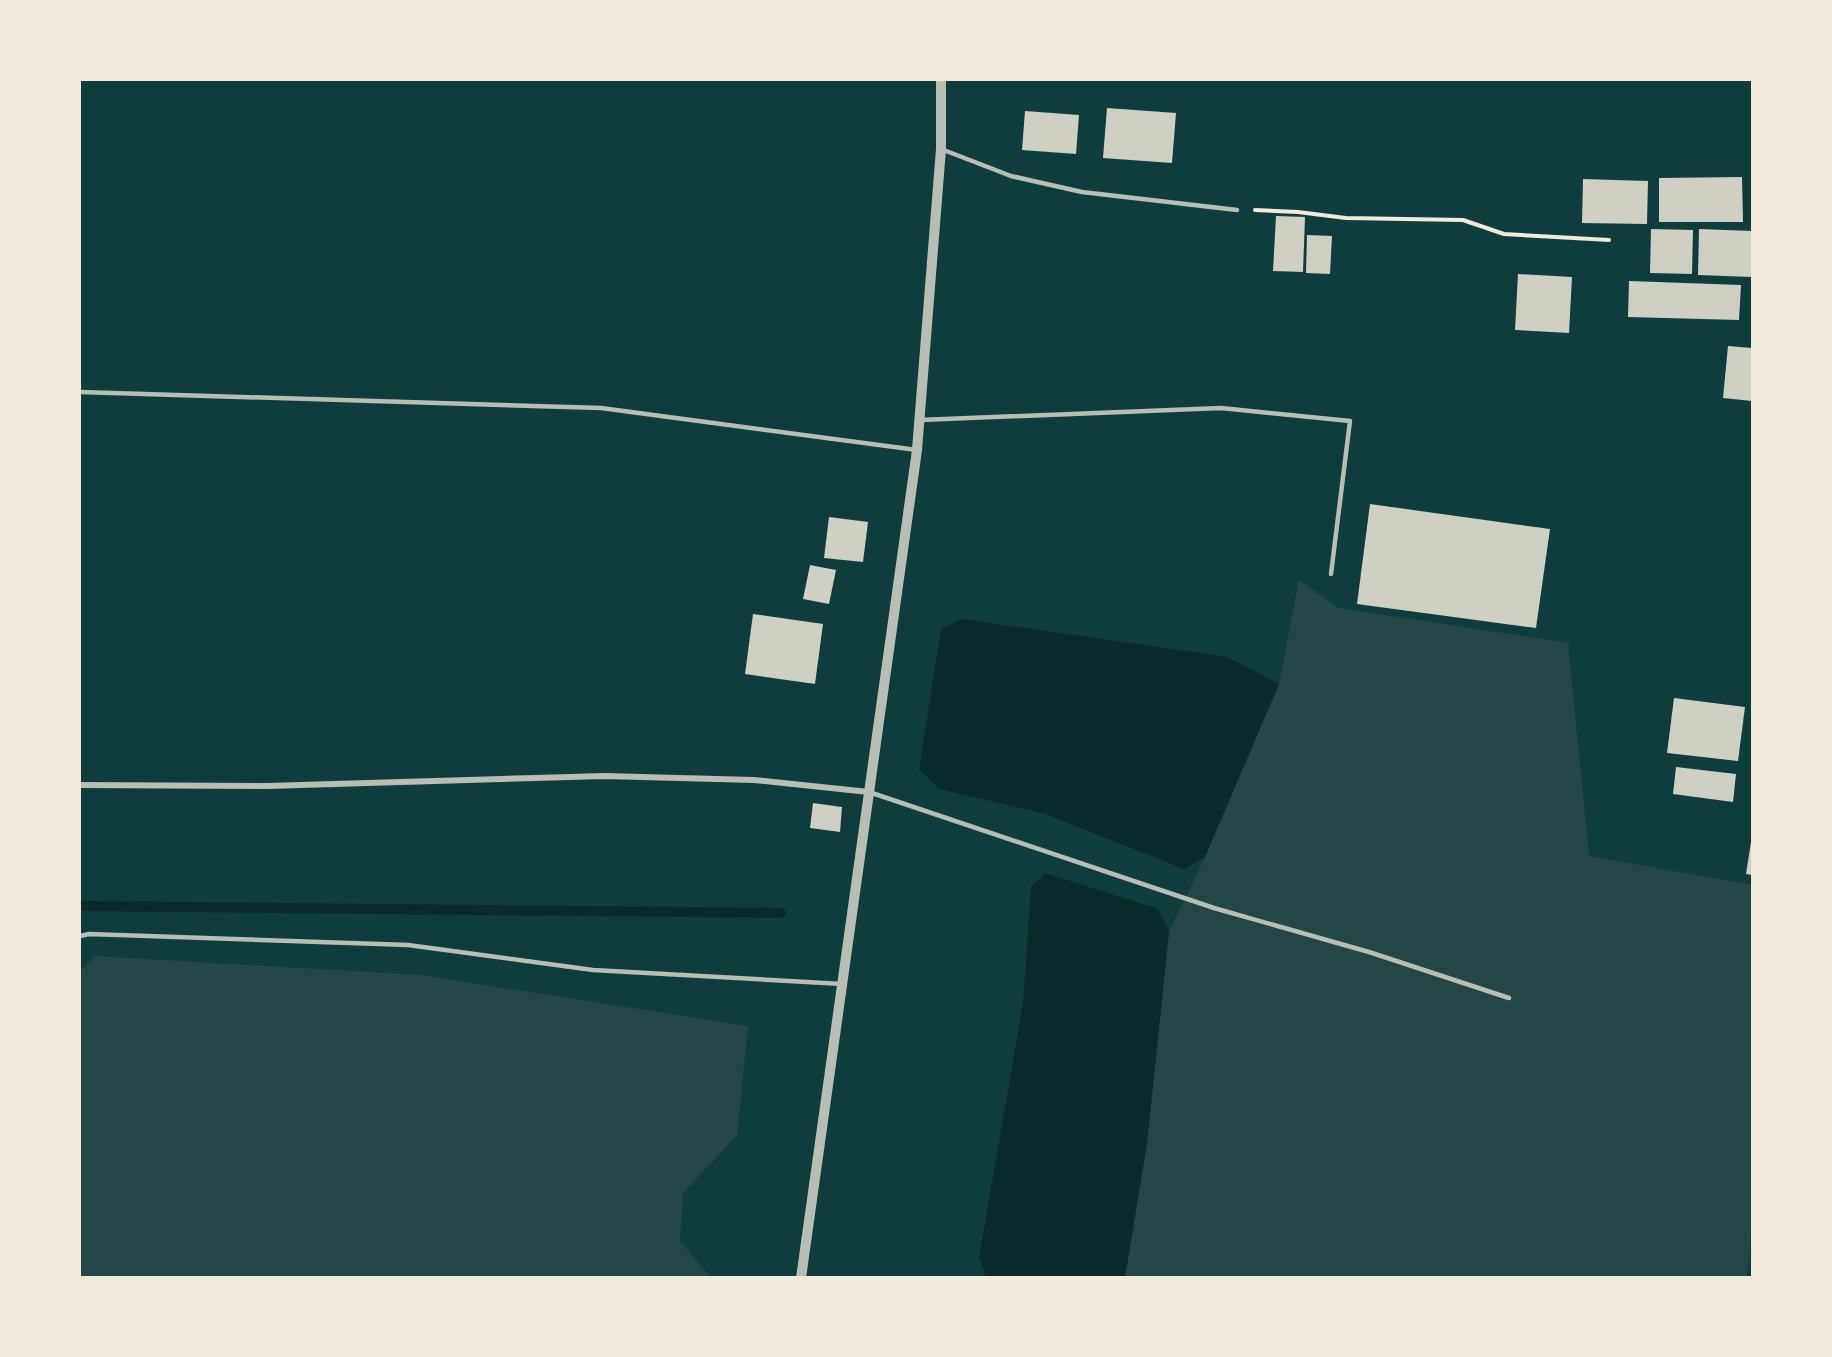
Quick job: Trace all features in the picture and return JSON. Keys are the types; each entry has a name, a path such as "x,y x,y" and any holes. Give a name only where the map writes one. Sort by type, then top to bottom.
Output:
{"street":[{"path":"801,1278 917,450 941,149 942,80"},
{"path":"80,785 267,786 604,776 754,780 869,792"}],"lane":[{"path":"941,149 1011,176 1082,192 1237,210"},
{"path":"80,392 601,408 917,450"},
{"path":"920,420 1221,408 1350,422 1331,574"},
{"path":"869,792 1214,908 1369,952 1509,998"},
{"path":"80,936 88,934 408,945 593,970 842,984"}],"path":[{"path":"1237,210 1298,212 1346,218 1463,220 1504,234 1609,240"}],"shaded area":[{"path":"1299,580 1339,608 1568,643 1589,856 1752,885 1752,1225 1747,1277 1125,1278 1147,1143 1169,932 1205,857 1279,684"},
{"path":"961,619 1227,657 1279,684 1205,857 1184,869 1043,813 939,789 919,769 941,630"},
{"path":"1045,873 1158,909 1169,932 1147,1143 1125,1277 986,1277 979,1258 1023,1003 1031,887"},
{"path":"95,956 421,975 748,1026 737,1135 683,1193 680,1241 710,1277 80,1277 80,972"}],"building":[{"path":"1107,108 1176,113 1172,163 1103,158"},
{"path":"1025,111 1079,115 1076,154 1022,150"},
{"path":"1742,177 1743,222 1659,222 1659,178"},
{"path":"1583,179 1648,181 1647,224 1582,223"},
{"path":"1276,216 1305,217 1303,272 1273,271"},
{"path":"1651,229 1693,230 1692,274 1650,273"},
{"path":"1699,229 1752,231 1752,277 1698,275"},
{"path":"1307,235 1332,236 1330,274 1306,273"},
{"path":"1518,274 1572,277 1569,333 1515,330"},
{"path":"1629,281 1741,285 1739,320 1628,317"},
{"path":"1728,346 1752,348 1752,401 1723,398"},
{"path":"1370,504 1550,529 1536,628 1357,604"},
{"path":"829,517 868,522 863,562 824,558"},
{"path":"810,565 836,570 829,604 803,599"},
{"path":"753,614 823,624 815,684 745,674"},
{"path":"1674,698 1745,707 1738,761 1667,753"},
{"path":"1676,767 1736,774 1733,802 1673,794"},
{"path":"813,803 842,807 840,832 810,828"},
{"path":"1752,842 1752,875 1746,874"}],"waterway":[{"path":"80,906 781,913"}]}
